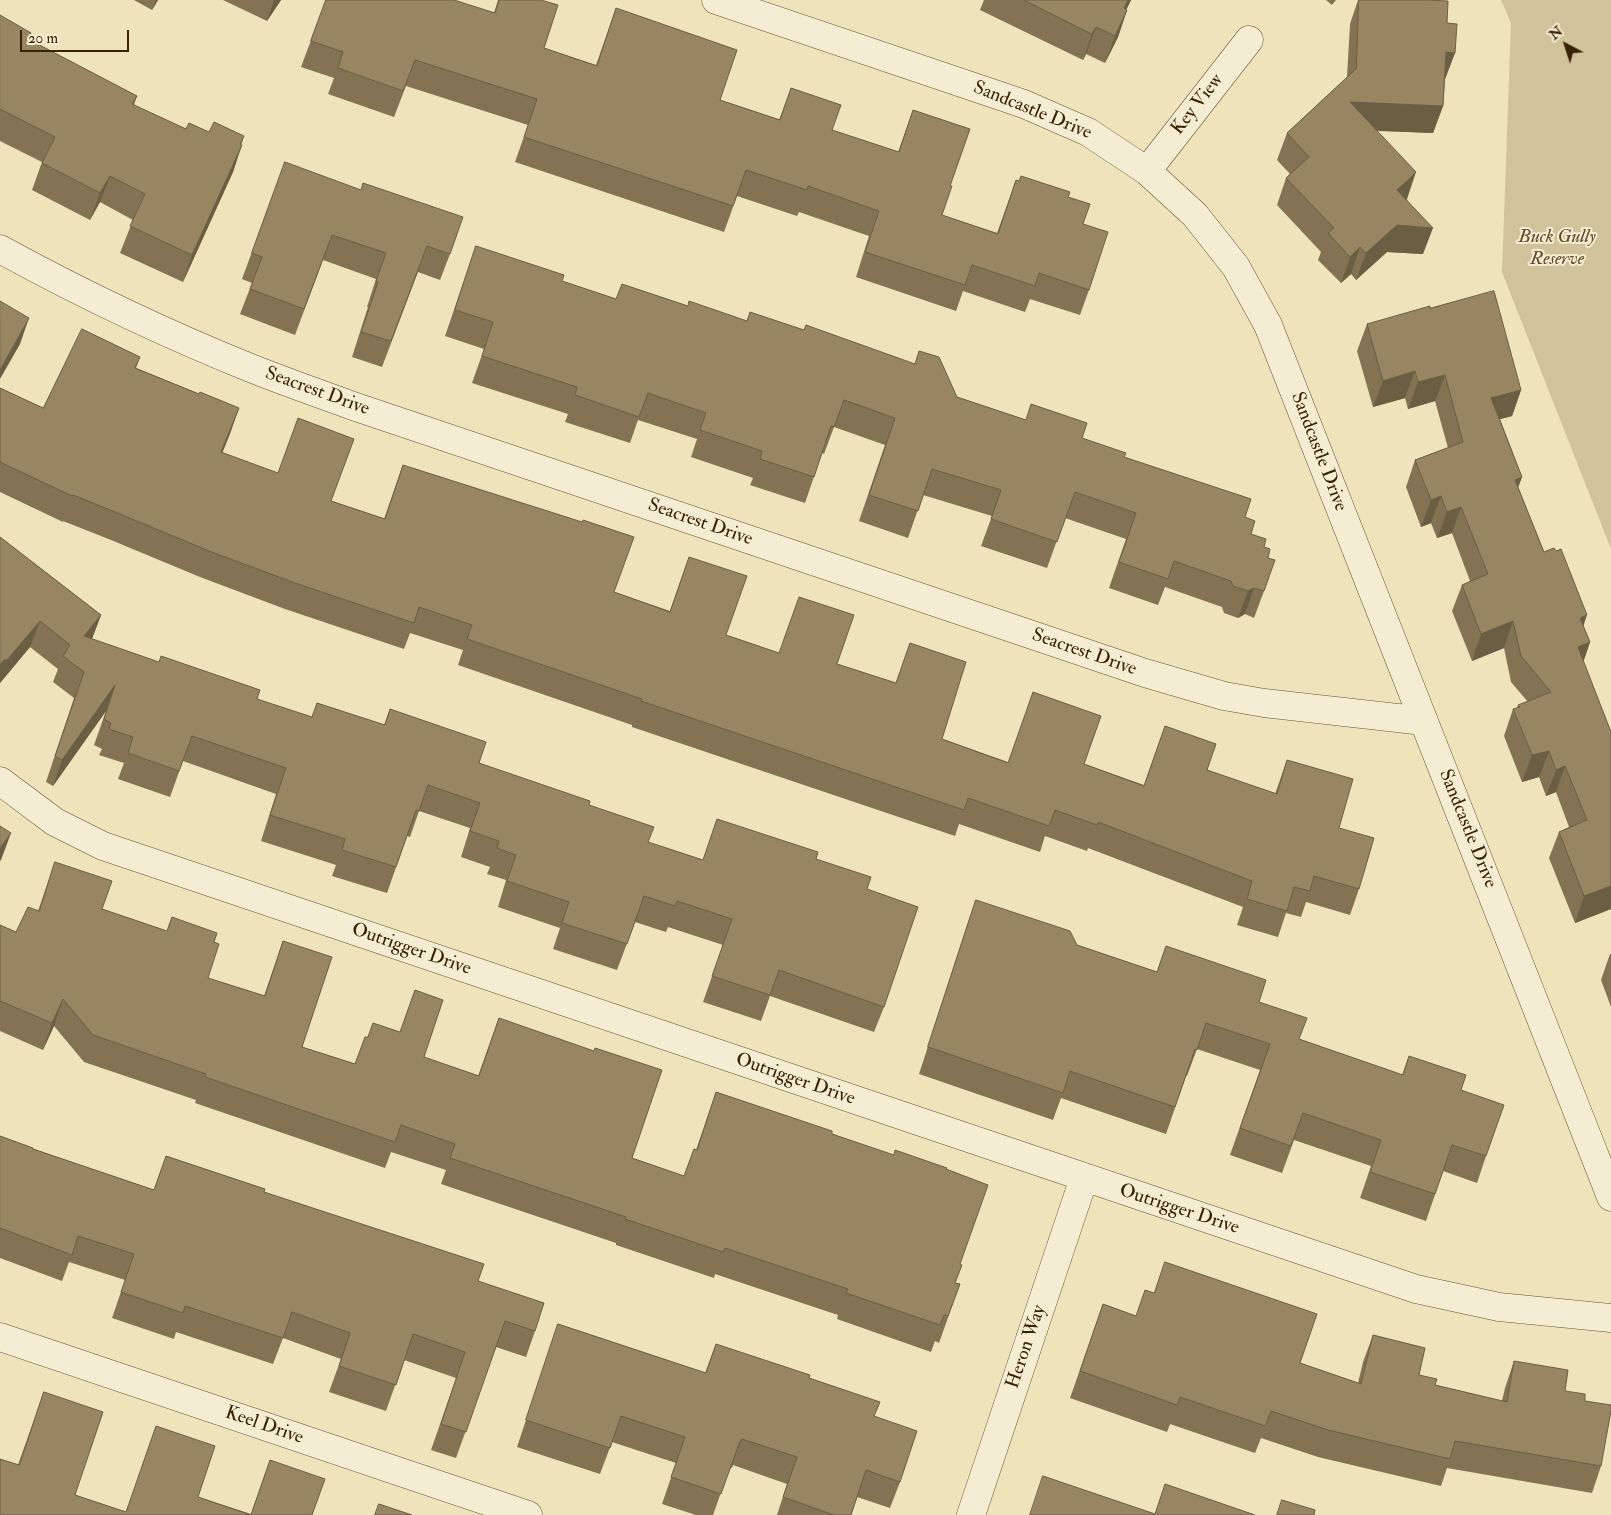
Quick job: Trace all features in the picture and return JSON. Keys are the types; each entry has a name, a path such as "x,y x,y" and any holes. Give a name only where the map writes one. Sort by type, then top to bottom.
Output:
{"street":[{"name":"Sandcastle Drive","path":"716,0 1024,104 1088,132 1147,170 1195,215 1236,267 1268,324 1611,1197"},
{"name":"Key View","path":"1147,170 1249,40"},
{"name":"Seacrest Drive","path":"0,249 63,283 158,329 255,370 362,409 1145,673 1224,696 1264,703 1424,721"},
{"name":"Outrigger Drive","path":"0,781 55,822 103,846 1416,1289 1499,1306 1611,1318"},
{"name":"Heron Way","path":"970,1515 1084,1178"},
{"name":"Keel Drive","path":"0,1336 528,1515"}],"green space":[{"name":"Buck Gully Reserve","path":"1501,0 1611,0 1611,549 1502,272 1511,23"}],"building":[{"path":"326,0 454,0 495,13 499,0 541,0 558,5 544,48 597,66 616,8 737,50 720,100 780,120 791,88 841,105 832,130 899,152 913,110 970,129 942,215 998,234 1016,180 1019,181 1021,176 1070,192 1068,197 1090,204 1083,224 1108,232 1089,290 1039,273 1035,286 972,265 965,285 865,252 879,211 808,186 807,190 746,170 733,206 524,137 537,99 415,60 403,91 338,68 343,52 311,41"},
{"path":"1024,0 1128,0 1124,8 1127,10 1115,36 1096,27 1092,34"},
{"path":"1359,0 1448,1 1447,23 1457,24 1455,53 1446,52 1443,106 1350,102 1416,172 1397,190 1433,228 1397,225 1366,253 1360,247 1350,257 1328,233 1334,228 1286,178 1309,157 1287,133 1356,69"},
{"path":"0,15 31,33 28,39 137,96 132,104 186,129 189,123 209,132 214,122 244,136 240,144 242,145 192,255 130,226 145,194 110,176 100,193 42,163 55,137 0,109"},
{"path":"285,162 361,190 363,183 463,217 450,254 427,246 391,341 361,332 386,253 332,235 304,309 250,289 262,257 252,253"},
{"path":"476,246 564,275 562,281 616,299 622,284 688,306 689,301 747,321 750,312 804,330 806,325 915,364 919,351 939,357 957,397 1026,420 1031,404 1087,423 1082,438 1126,453 1124,457 1251,499 1245,517 1255,521 1251,534 1266,539 1264,547 1270,549 1268,558 1275,560 1264,591 1254,588 1248,591 1233,586 1231,581 1174,561 1168,579 1119,562 1136,513 1075,492 1057,542 991,519 1001,490 932,469 918,511 869,495 895,418 844,400 834,427 831,426 814,477 760,459 762,451 700,430 706,413 648,393 639,417 575,395 577,387 482,356 493,322 455,310"},
{"path":"1494,291 1521,390 1491,398 1522,477 1515,480 1544,552 1554,548 1556,551 1561,549 1587,615 1580,618 1590,642 1578,647 1611,732 1611,886 1584,896 1559,832 1587,820 1565,766 1556,770 1549,751 1532,755 1513,709 1520,707 1518,705 1551,692 1521,656 1513,621 1481,634 1462,585 1488,574 1461,507 1447,512 1441,496 1431,500 1415,460 1463,442 1445,375 1418,382 1415,371 1383,381 1367,324 1430,306 1430,308"},
{"path":"0,301 29,318 0,370"},
{"path":"82,329 140,357 135,368 239,408 221,452 278,473 298,418 354,439 331,501 385,519 403,465 634,537 614,592 670,612 689,557 747,576 726,635 779,653 799,597 854,615 837,664 896,683 910,643 966,662 942,739 1008,763 1033,692 1101,716 1084,764 1144,786 1165,726 1216,744 1207,770 1277,794 1287,760 1353,779 1339,828 1374,838 1359,889 1314,876 1310,891 1294,887 1287,911 1247,899 1252,881 1098,822 1097,825 1055,810 1049,826 968,798 964,810 641,701 642,699 467,639 472,625 419,607 414,623 295,583 72,496 0,462 0,388 43,408"},
{"path":"0,537 101,615 84,636 159,662 161,656 260,690 257,699 312,717 317,703 385,725 390,709 486,742 479,763 590,801 589,805 654,827 648,842 703,860 717,819 818,852 816,859 871,877 867,889 918,907 884,1007 779,970 770,995 712,976 732,919 677,901 675,906 644,896 627,944 562,923 569,902 507,881 516,855 497,848 499,841 470,831 480,803 428,785 419,811 416,810 396,867 342,850 345,839 270,815 286,768 192,736 179,771 128,753 133,737 109,729 111,723 104,719 115,685 62,760 55,756 84,672 63,656 70,645 40,621 7,660 4,660 0,665"},
{"path":"0,826 11,833 0,848"},
{"path":"55,862 112,881 102,909 167,931 172,917 217,933 214,942 219,944 208,978 265,996 283,941 332,957 302,1047 355,1064 365,1037 368,1037 373,1023 400,1032 415,990 443,1000 424,1057 479,1076 499,1018 594,1051 595,1048 662,1070 632,1158 684,1176 694,1149 697,1150 716,1092 832,1131 832,1134 894,1155 895,1150 988,1185 960,1264 962,1265 955,1283 960,1284 948,1316 944,1315 940,1325 846,1293 848,1289 725,1248 723,1252 625,1219 626,1217 450,1158 455,1144 401,1125 395,1142 205,1077 206,1074 93,1035 63,999 52,1023 0,1001 0,925 16,932 28,907 39,911"},
{"path":"976,900 1070,931 1077,945 1157,972 1166,946 1266,980 1259,1002 1307,1018 1299,1039 1403,1075 1409,1056 1466,1075 1461,1090 1504,1105 1486,1156 1452,1145 1435,1194 1370,1172 1381,1140 1303,1113 1291,1146 1240,1128 1270,1044 1206,1023 1175,1107 1070,1071 1063,1093 928,1047"},
{"path":"0,1136 154,1190 166,1156 265,1189 264,1192 484,1264 478,1281 544,1303 535,1331 505,1321 466,1432 441,1424 465,1352 413,1334 396,1385 339,1366 350,1333 292,1312 283,1338 185,1306 183,1313 121,1292 134,1254 78,1236 72,1255 0,1228"},
{"path":"1165,1262 1317,1314 1300,1363 1361,1384 1373,1335 1425,1348 1419,1375 1437,1379 1435,1385 1507,1402 1514,1361 1568,1370 1565,1391 1585,1394 1585,1401 1611,1405 1601,1466 1455,1441 1450,1459 1328,1430 1271,1411 1265,1426 1180,1397 1177,1405 1080,1371 1103,1304 1136,1316 1145,1290 1154,1293"},
{"path":"558,1324 706,1373 716,1344 810,1375 809,1378 880,1402 874,1416 917,1431 900,1482 866,1470 851,1515 834,1515 783,1497 797,1457 742,1439 721,1494 671,1477 685,1437 621,1416 610,1448 526,1420"},
{"path":"44,1392 103,1412 75,1495 126,1512 156,1426 215,1446 198,1497 251,1515 0,1515 0,1459 19,1465"},
{"path":"270,1460 325,1479 312,1515 251,1515"},
{"path":"1043,1476 1155,1514 1165,1484 1255,1515 1030,1515"},
{"path":"1282,1500 1315,1510 1314,1515 1277,1515"},
{"path":"379,1504 412,1515 375,1515"}]}
